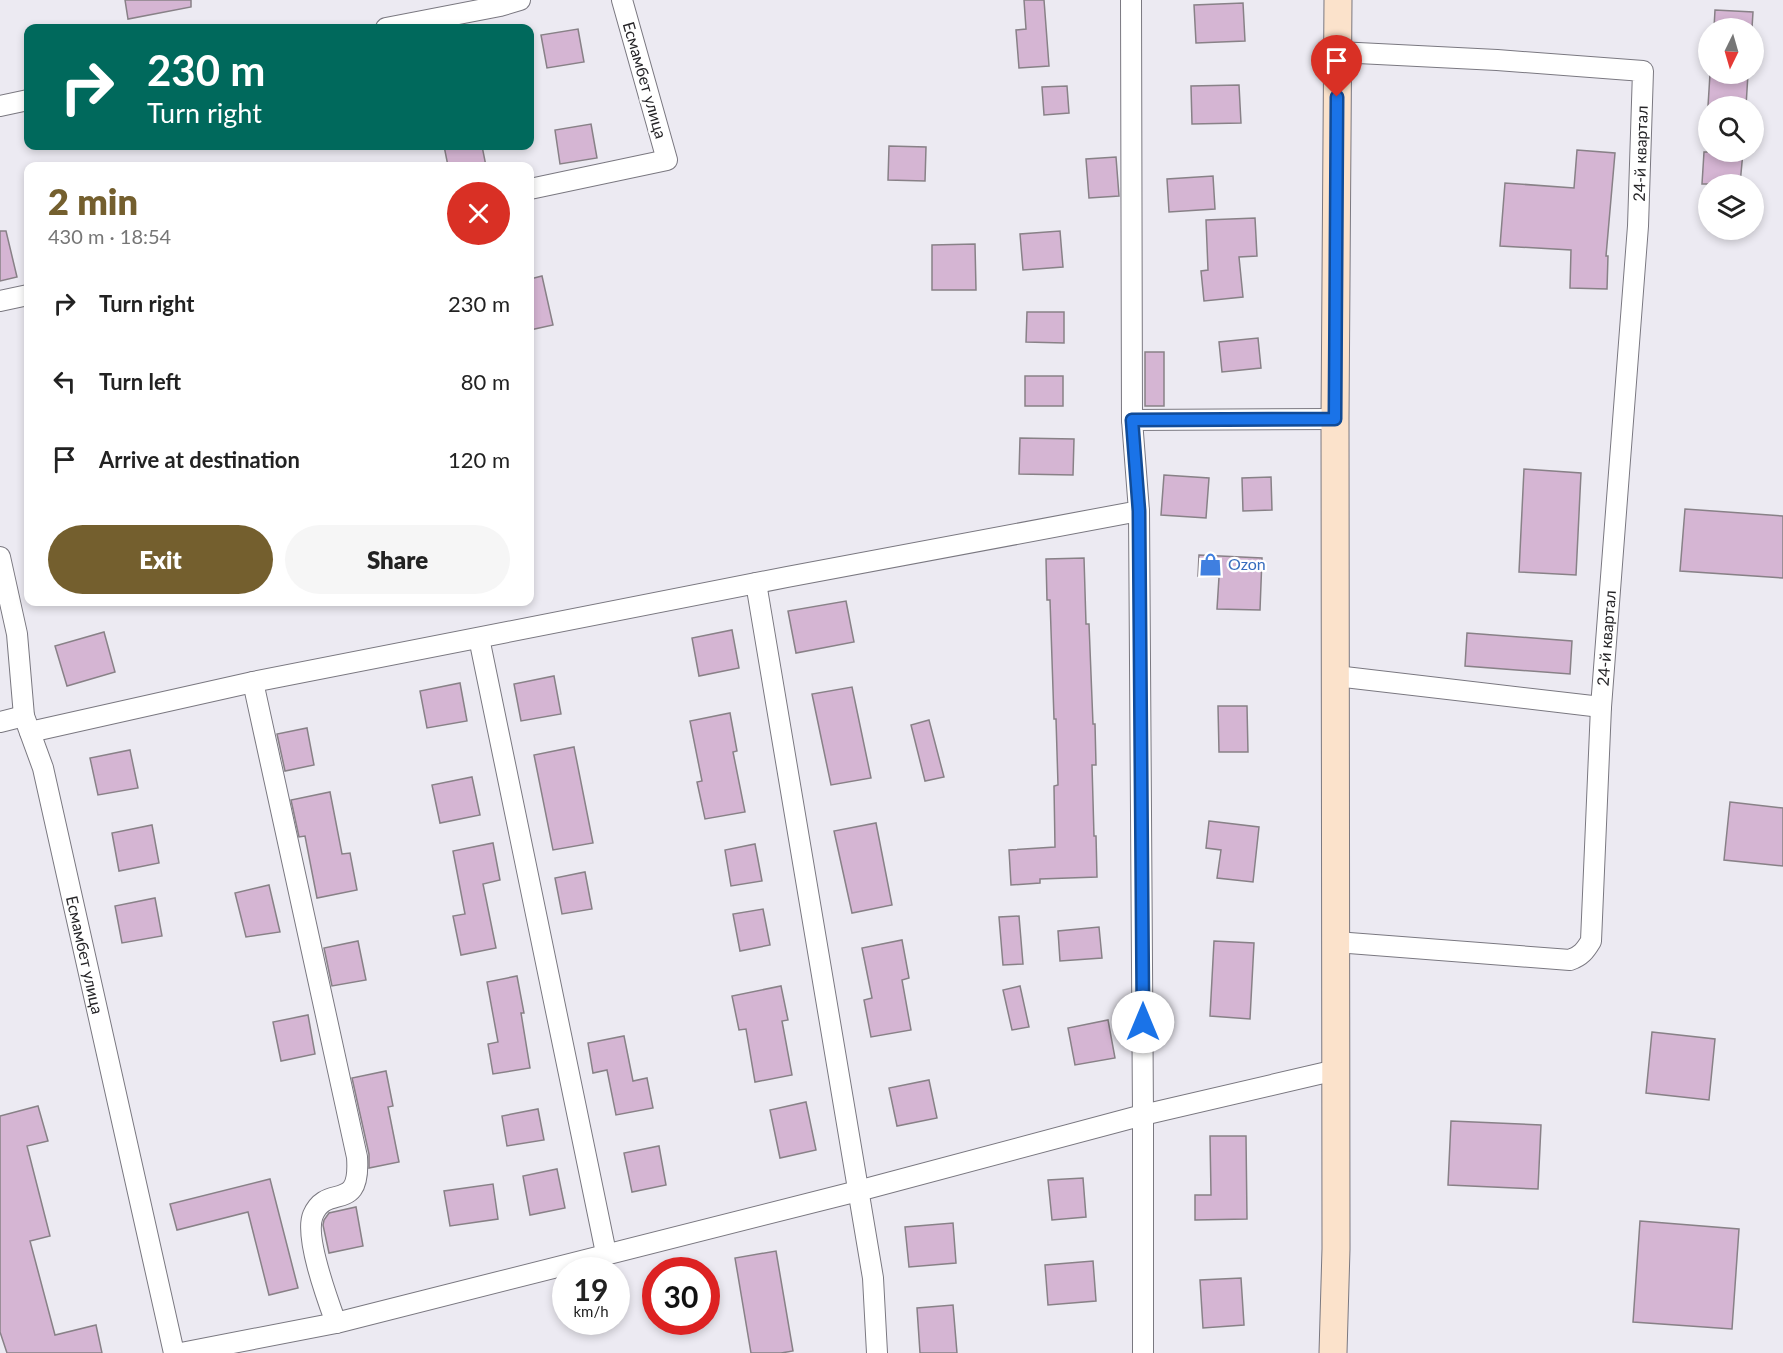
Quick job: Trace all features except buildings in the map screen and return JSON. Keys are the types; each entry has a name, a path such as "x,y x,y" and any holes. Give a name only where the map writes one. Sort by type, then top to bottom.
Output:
{"street":[{"path":"407,24 520,0"},
{"name":"Есмамбет улица","path":"534,188 667,160 622,0"},
{"path":"1131,0 1132,420 1139,511 1143,1353"},
{"path":"1333,1353 1336,1249 1335,419 1338,0"},
{"name":"24-й квартал","path":"1336,942 1570,960 1578,958 1585,952 1591,941 1601,707 1638,226 1643,71 1497,60 1338,52"},
{"path":"0,106 24,101"},
{"path":"0,301 24,296"},
{"path":"1132,420 1335,419"},
{"path":"0,722 27,724 1139,511"},
{"name":"Есмамбет улица","path":"0,557 17,634 27,724 43,768 174,1353"},
{"path":"756,583 873,1278 877,1353"},
{"path":"479,638 606,1253"},
{"path":"1335,676 1601,707"},
{"path":"253,682 357,1156 358,1173 355,1186 347,1193 320,1203 312,1217 312,1241 320,1278 336,1323"},
{"path":"181,1353 336,1323 858,1191 1143,1115 1336,1070"}],"place":[{"name":"Ozon","path":"1210,564"}],"route":[{"path":"1143,1022 1139,511 1132,420 1335,419 1337,97"}]}
